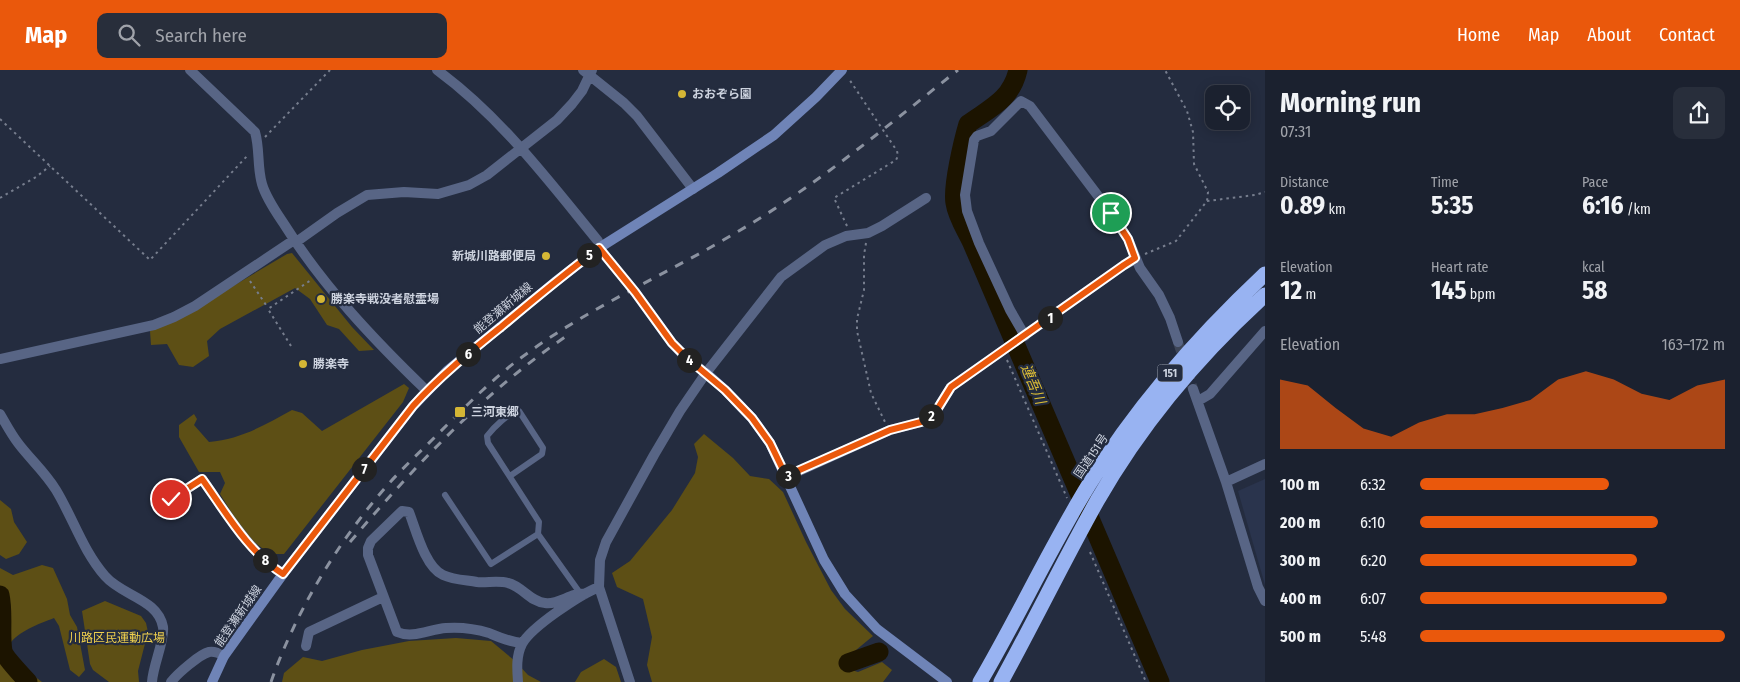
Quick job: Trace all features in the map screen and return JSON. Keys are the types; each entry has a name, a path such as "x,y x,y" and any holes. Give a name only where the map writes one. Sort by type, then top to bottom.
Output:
{"highway":[{"name":"国道151号","path":"980,682 1089,484 1144,405 1211,328 1265,274"},
{"name":"151","path":"1001,682 1031,628 1078,535 1124,458 1156,413 1210,350 1265,295"}],"main road":[{"name":"能登瀬新城線","path":"212,682 224,656 283,574 427,390 448,370 599,248 746,155 774,135 816,98 841,70"},
{"path":"706,373 752,418 770,443 824,560 845,594 877,629 947,682"}],"street":[{"path":"190,70 255,132 262,185 294,240 319,274 394,359 427,390"},
{"path":"437,70 463,89 522,148 598,242 599,248 635,292 672,343 706,373"},
{"path":"0,358 154,325 174,317 194,306 294,240 299,240 337,213 367,195 404,192 438,194 469,185 487,175 557,120 572,104 588,72 636,116 692,189"},
{"path":"1024,337 979,243 967,212 965,195 974,140 977,136 991,131 1021,101 1030,106 1111,213 1128,239 1135,258 1159,295 1170,318 1178,342"},
{"path":"630,682 599,587 600,560 606,542 654,454 706,373 781,276 825,245 846,236 868,233 926,198"},
{"path":"786,476 890,430 921,422 932,415 951,387 1135,258"},
{"path":"1198,401 1210,394 1265,331"},
{"path":"1193,389 1226,482 1258,587 1265,601"},
{"path":"0,414 18,443 43,471 56,490 83,543 104,576 115,586 153,607 159,615 163,627 162,640 153,666 152,682"},
{"path":"1226,482 1265,464"},
{"path":"171,499 202,479 252,546 272,568 283,574"},
{"path":"522,643 467,629 447,628 408,636 397,632 368,555 370,541 405,510 409,512 430,561 442,575 454,579 509,583 519,587 537,601 544,603 554,602 599,587"},
{"path":"518,682 517,664 522,643 533,630 583,593"},
{"path":"306,646 309,632 383,596"},
{"path":"171,682 175,676 206,652 216,652 224,656"}],"lane":[{"path":"510,476 542,454 543,448 519,411 513,412 490,432 487,436 488,443 539,522 538,534 583,593"},
{"path":"444,495 491,564 538,534"}],"path":[{"path":"0,119 150,260 330,70"},
{"path":"841,70 847,76 897,151 898,156 896,160 834,198 846,222 846,236"},
{"path":"1135,258 1176,241 1207,201 1208,192 1194,164 1193,132 1187,111 1165,70"},
{"path":"0,198 42,173 50,166"},
{"path":"1207,201 1255,196 1265,192"},
{"path":"868,233 864,255 864,290 857,319 857,331 871,393 890,430"},
{"path":"245,272 292,346"},
{"path":"268,309 319,274"},
{"path":"1005,349 1068,502"},
{"path":"1090,552 1146,682"}],"shaded area":[{"path":"1265,479 1265,585 1238,491"}],"green space":[{"path":"292,253 352,327 374,350 359,351 339,329 327,325 310,299 295,288 220,329 207,341 209,356 193,367 179,365 167,344 151,345 150,331 174,321 287,254"},
{"path":"404,384 409,388 403,402 284,554 270,554 246,536 220,494 225,483 220,472 199,472 179,437 179,425 194,414 197,419 194,425 209,442 242,435 292,410 302,413 322,431"},
{"path":"704,434 733,458 750,476 769,479 783,492 831,590 845,609 873,636 850,655 845,668 858,672 882,662 892,670 883,682 652,682 647,665 652,637 643,599 617,587 612,573 630,561 672,510 695,473 698,457 694,444"},
{"path":"0,500 11,509 14,522 27,542 19,554 6,559 0,555"},
{"path":"42,565 53,568 67,599 70,615 77,627 85,670 79,677 70,670 59,626 54,618 23,632 9,645 18,664 42,682 0,682 0,568 13,575"},
{"name":"川路区民運動広場","path":"105,601 141,616 146,623 148,632 138,671 139,682 109,682 93,670 90,664 82,611"},
{"path":"456,638 491,641 515,661 528,675 541,682 282,682 284,673 303,657 322,661 362,650 409,641"},
{"path":"604,659 616,667 621,682 575,682 581,672"}],"waterway":[{"name":"連吾川","path":"1018,70 1015,80 1005,96 992,108 968,124 956,175 954,196 956,208 1160,682"},
{"path":"0,595 3,651 28,682"},
{"path":"848,663 879,652"}],"tunnel":[{"path":"1178,342 1193,389"}],"railway":[{"path":"271,682 280,657 303,608 346,537 400,471 493,380 529,352 579,319 711,247 795,195 850,155 958,70"},
{"path":"350,542 399,486 451,432 506,382 565,337"}],"place":[{"name":"おおぞら園","path":"682,94"},
{"name":"新城川路郵便局","path":"546,256"},
{"name":"勝楽寺戦没者慰霊場","path":"321,299"},
{"name":"勝楽寺","path":"303,364"},
{"name":"三河東郷","path":"460,412"}],"route":[{"path":"171,499 202,479 252,546 272,568 283,574 427,390 448,370 599,248 635,292 672,343 725,390 752,418 770,443 786,476 890,430 921,422 932,415 938,408 951,387 1135,258 1128,239 1111,213"}]}
